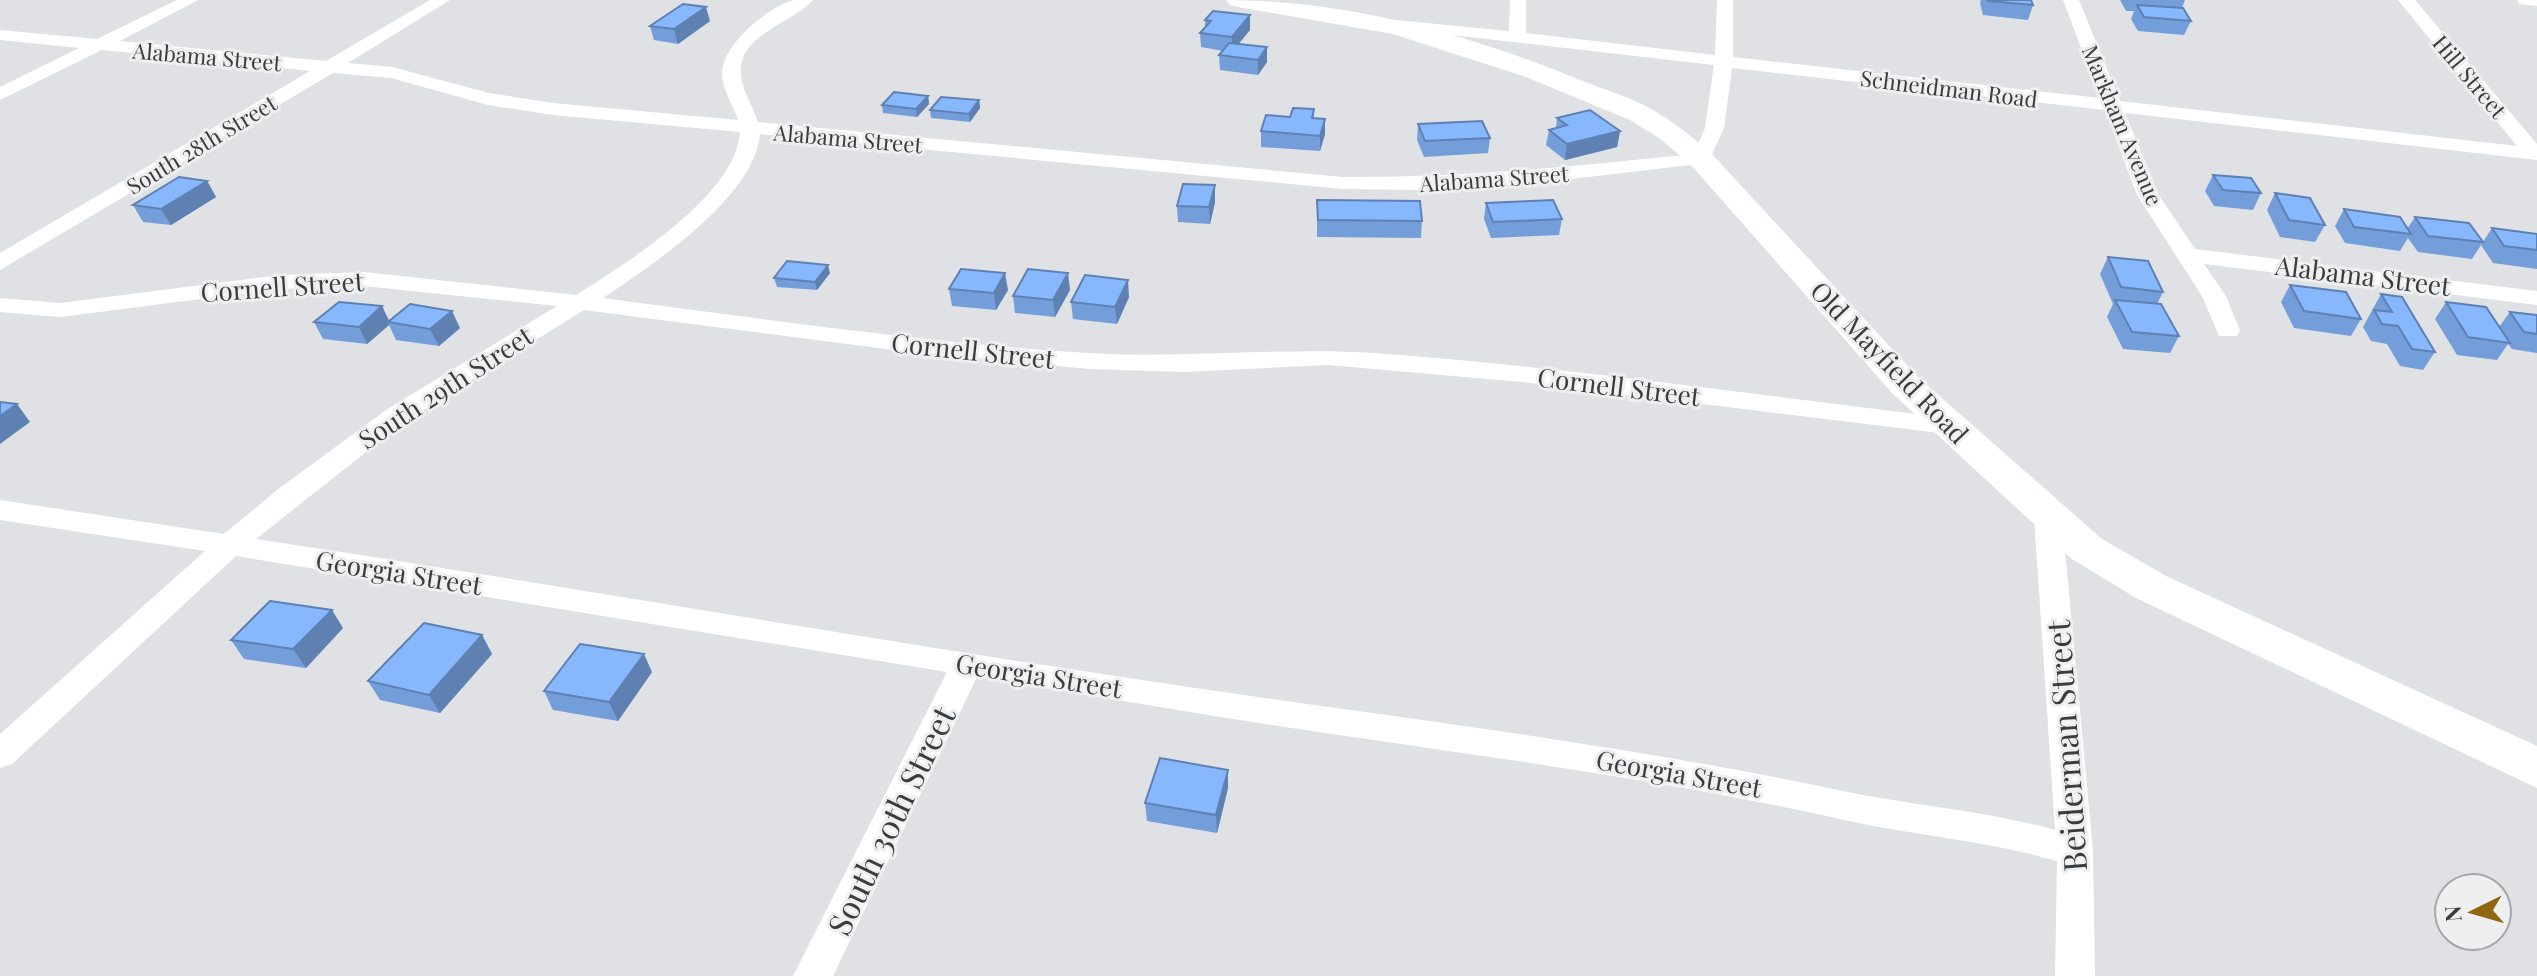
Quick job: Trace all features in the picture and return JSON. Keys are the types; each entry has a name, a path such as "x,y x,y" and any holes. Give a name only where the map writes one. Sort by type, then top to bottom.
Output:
{"main road":[{"name":"Old Mayfield Road","path":"1238,0 1361,20 1432,37 1607,98 1669,132 1701,159 1905,385 2087,549 2151,587 2537,768"}],"street":[{"path":"0,94 190,0"},
{"name":"South 28th Street","path":"0,263 442,0"},
{"path":"750,128 731,77 736,51 756,32 805,0"},
{"path":"1516,38 1518,0"},
{"path":"1701,159 1711,140 1724,62 1725,0"},
{"name":"Markham Avenue","path":"2071,0 2148,195 2214,296 2228,331"},
{"name":"Hill Street","path":"2406,0 2535,153"},
{"path":"2525,0 2537,1"},
{"name":"Schneidman Road","path":"1361,20 2535,153"},
{"name":"Alabama Street","path":"0,35 332,66 415,78 518,105 1343,183 1419,184 1528,178 1701,159"},
{"name":"South 29th Street","path":"0,754 320,470 396,415 580,302 661,247 705,209 749,146 750,128"},
{"name":"Alabama Street","path":"2188,255 2537,298"},
{"name":"Cornell Street","path":"0,305 60,310 192,292 323,279 364,279 470,288 894,343 1089,361 1185,364 1328,358 1391,362 1537,376 1948,426"},
{"name":"Georgia Street","path":"0,510 967,664 1594,757 1781,790 1852,807 2012,833 2075,851"},
{"name":"Beiderman Street","path":"2048,517 2075,851 2075,976"},
{"name":"South 30th Street","path":"813,976 967,664"}],"building":[{"path":"2031,0 2033,5 1988,1"},
{"path":"683,4 706,7 674,29 650,26"},
{"path":"2137,5 2183,8 2191,21 2144,17"},
{"path":"1213,11 1250,15 1232,37 1200,33 1211,21 1205,20"},
{"path":"1229,43 1267,47 1258,60 1219,55"},
{"path":"894,92 928,96 916,109 882,105"},
{"path":"941,97 979,100 969,114 930,110"},
{"path":"1293,108 1314,109 1312,118 1325,119 1320,136 1261,131 1266,115 1290,117"},
{"path":"1590,110 1620,131 1567,144 1549,130 1567,125 1557,118"},
{"path":"1482,121 1490,138 1425,141 1418,124"},
{"path":"2213,175 2251,178 2261,193 2223,190"},
{"path":"179,177 207,181 161,209 133,205"},
{"path":"1183,184 1215,185 1209,207 1177,206"},
{"path":"2275,193 2310,198 2325,225 2289,220"},
{"path":"1317,200 1420,201 1422,221 1318,220"},
{"path":"1553,200 1562,219 1493,222 1486,203"},
{"path":"2344,209 2400,217 2411,234 2354,227"},
{"path":"2415,217 2469,223 2483,242 2428,236"},
{"path":"2492,228 2537,234 2537,250 2504,246"},
{"path":"2108,257 2148,261 2163,292 2121,287"},
{"path":"787,261 828,265 815,282 774,278"},
{"path":"961,269 1005,273 994,293 949,289"},
{"path":"1028,269 1068,273 1053,300 1013,296"},
{"path":"1085,275 1128,280 1115,307 1071,302"},
{"path":"2290,285 2346,292 2361,319 2304,311"},
{"path":"2381,294 2402,297 2435,352 2412,349 2398,326 2382,324 2374,310 2392,312"},
{"path":"2115,300 2161,304 2179,336 2132,332"},
{"path":"339,302 382,306 359,327 314,322"},
{"path":"2446,302 2486,307 2510,343 2468,337"},
{"path":"410,304 452,311 430,329 388,322"},
{"path":"2510,312 2537,315 2537,334 2524,332"},
{"path":"0,402 17,404 0,416"},
{"path":"270,601 332,610 293,649 231,640"},
{"path":"424,623 482,635 429,695 368,681"},
{"path":"580,644 644,654 609,702 544,691"},
{"path":"1160,758 1228,770 1216,815 1145,803"}]}
